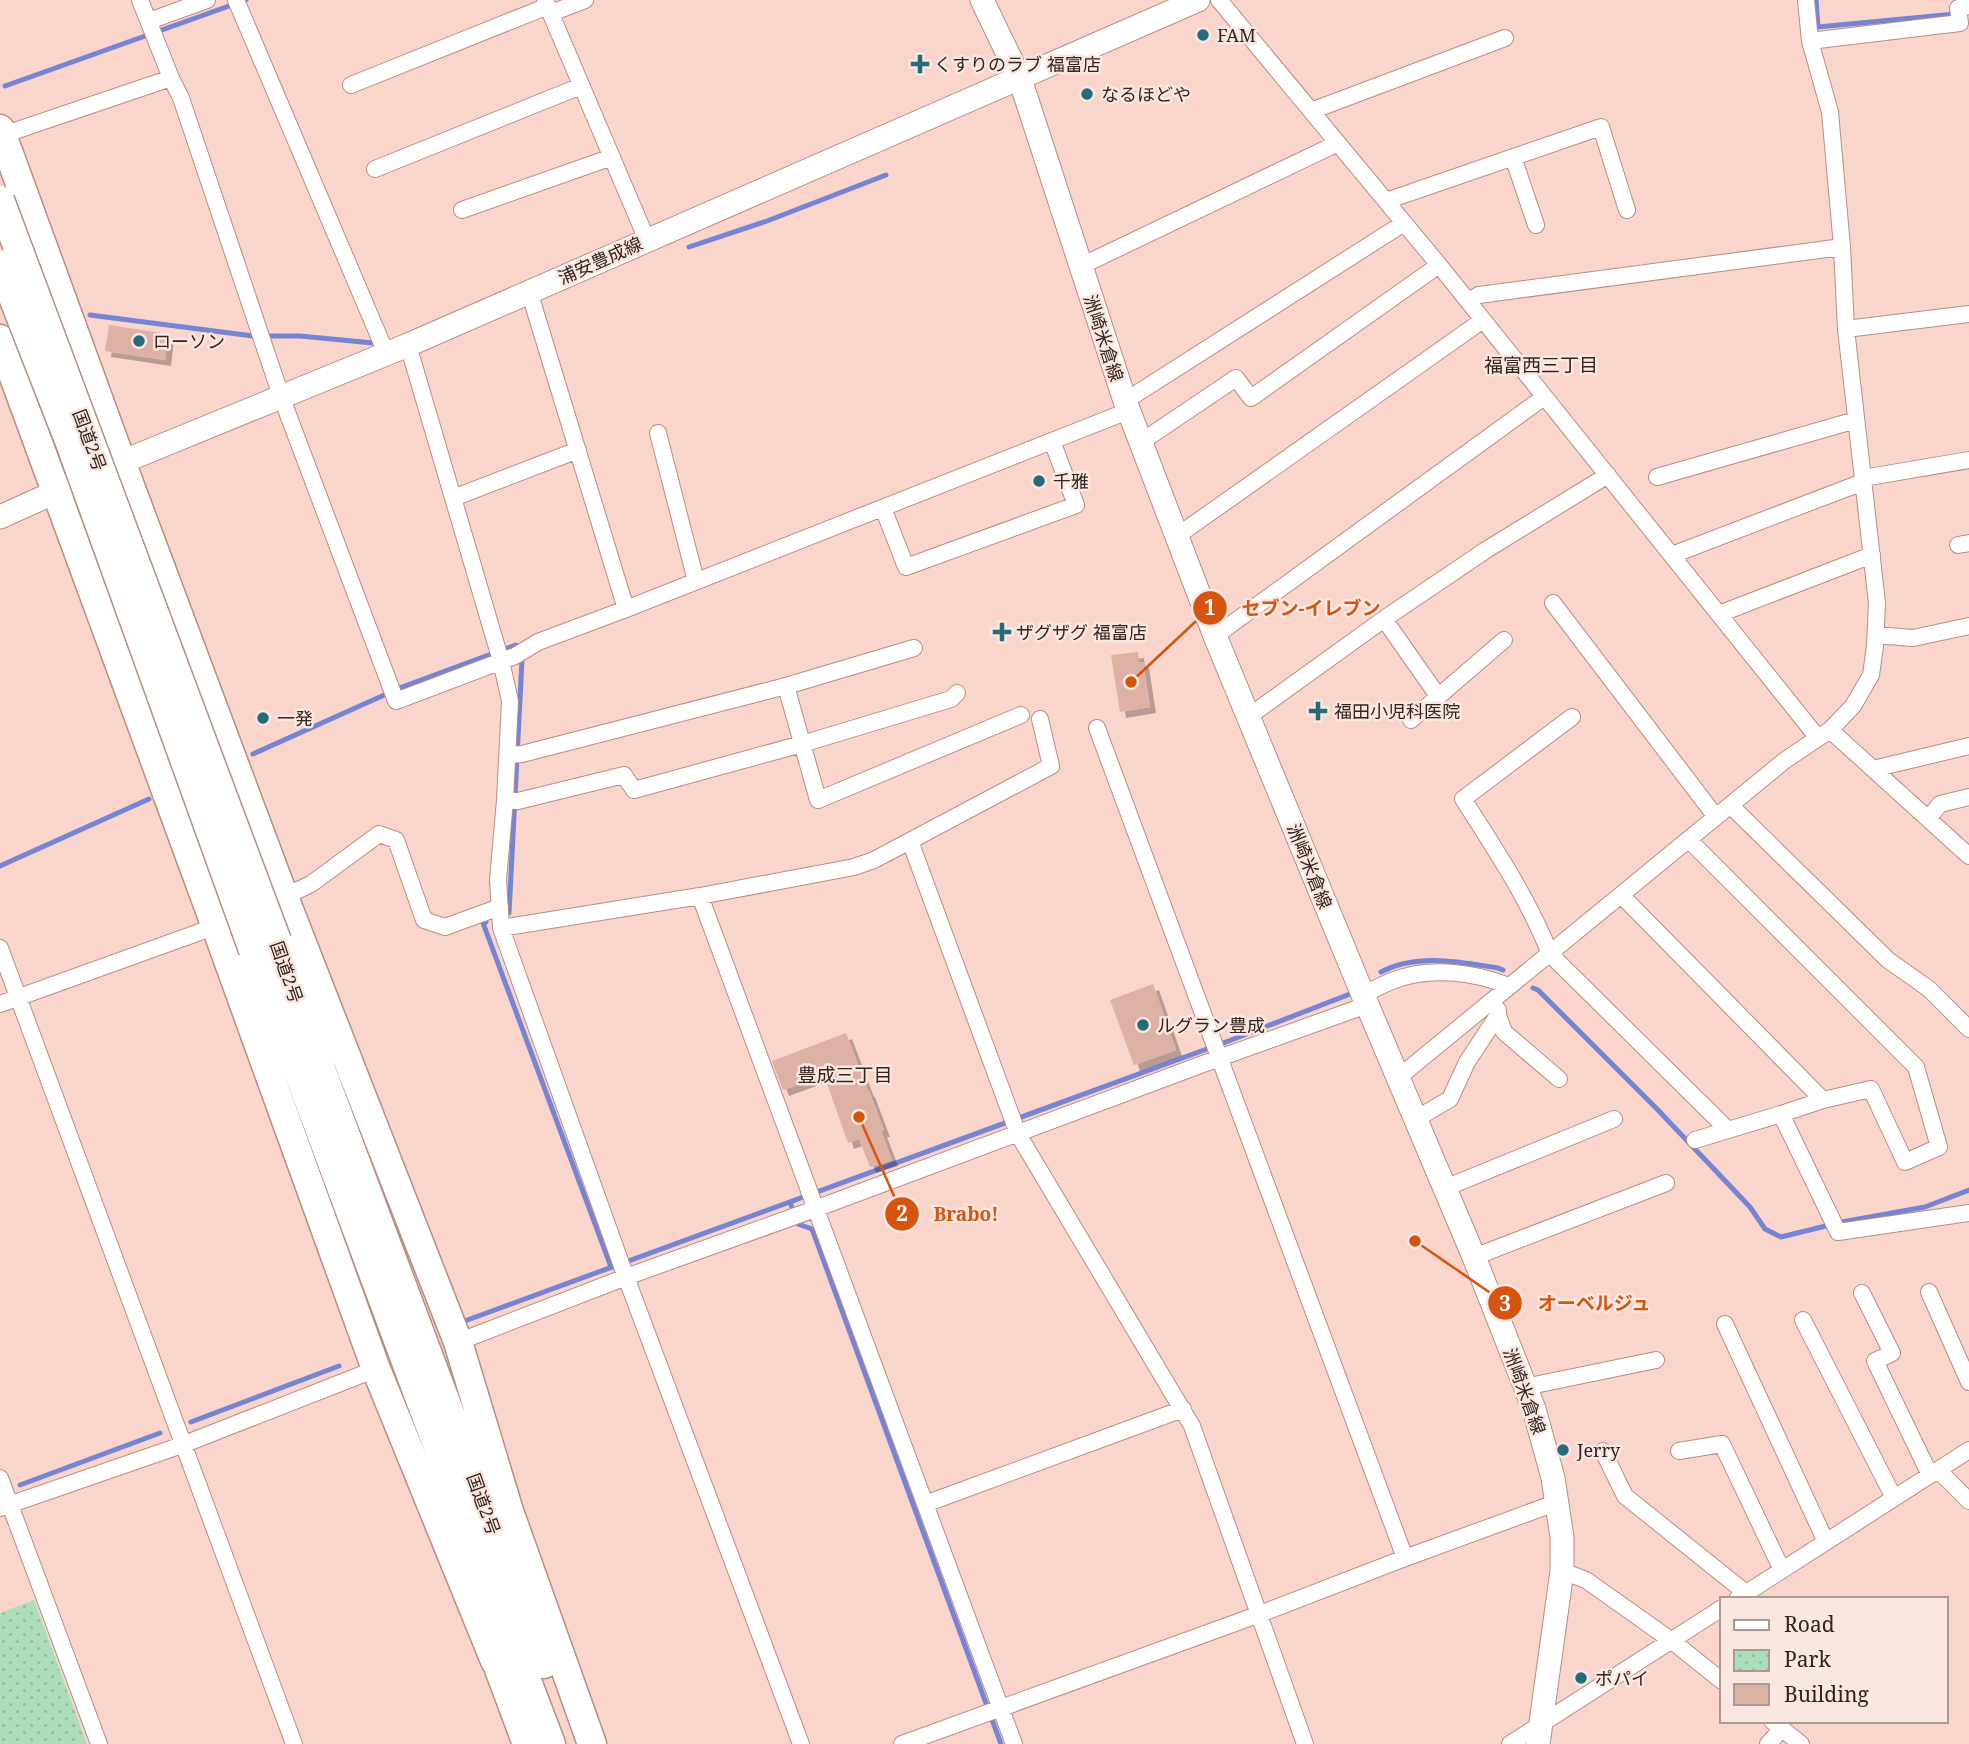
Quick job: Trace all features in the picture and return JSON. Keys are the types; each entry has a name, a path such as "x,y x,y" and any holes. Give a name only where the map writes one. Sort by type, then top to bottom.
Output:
{"highway":[{"path":"1,134 284,897 458,1342 509,1511 592,1744"},
{"name":"国道2号","path":"0,200 265,946 418,1394 551,1744"},
{"name":"国道2号","path":"0,264 265,946 322,1072 573,1744"},
{"path":"0,339 376,1369 527,1744"},
{"path":"322,1072 384,1190 474,1429 509,1511"},
{"path":"418,1394 415,1429 495,1661"}],"main road":[{"name":"洲崎米倉線","path":"982,0 1020,79 1127,406 1215,636 1474,1257 1525,1387 1546,1451 1558,1503 1562,1571 1540,1734"},
{"name":"浦安豊成線","path":"0,517 122,462 408,345 1198,0"}],"street":[{"path":"140,0 170,78 181,98 281,396 396,701 507,654 1052,440 1127,406 1404,223"},
{"path":"152,29 207,0"},
{"path":"351,85 548,7 585,0"},
{"path":"1219,0 1439,265 1719,614 1824,734 1873,769 1969,856"},
{"path":"1399,1076 1784,761 1824,734 1853,706 1871,675 1877,603 1846,329 1830,113 1810,41 1806,0"},
{"path":"238,5 386,353"},
{"path":"548,7 647,240"},
{"path":"1810,41 1960,23 1960,9"},
{"path":"1311,111 1505,38"},
{"path":"1,134 170,78"},
{"path":"375,169 582,86"},
{"path":"1386,201 1601,127 1627,210"},
{"path":"1081,266 1338,143"},
{"path":"462,210 612,157"},
{"path":"1513,157 1535,225"},
{"path":"1468,301 1479,295 1842,247"},
{"path":"1141,442 1236,378 1251,398 1439,265"},
{"path":"529,291 626,609"},
{"path":"1846,329 1969,314"},
{"path":"1177,536 1483,320"},
{"path":"408,345 453,498 507,654 514,755 512,800 498,880 501,928 623,1268 801,1744"},
{"path":"1215,636 1544,397"},
{"path":"1657,477 1856,420"},
{"path":"658,433 696,581"},
{"path":"883,508 906,568 1076,505 1052,440"},
{"path":"453,498 578,450"},
{"path":"1672,555 1863,480 1969,460"},
{"path":"1248,717 1384,619 1486,550 1608,475"},
{"path":"1719,614 1872,555"},
{"path":"1553,603 1716,817"},
{"path":"1384,619 1438,696"},
{"path":"1876,635 1913,638 1969,626"},
{"path":"1411,720 1504,640"},
{"path":"514,755 786,686 914,648"},
{"path":"786,686 818,800 1021,715"},
{"path":"512,800 624,775 634,790 802,744 951,699 957,693"},
{"path":"1572,717 1463,799 1514,880 1538,924 1550,954 1728,1130"},
{"path":"501,928 700,896 854,867 874,860 1051,766 1040,719"},
{"path":"1097,728 1405,1558"},
{"path":"1873,769 1969,746"},
{"path":"1928,819 1940,804 1969,797"},
{"path":"1730,805 1888,960 1930,989 1969,1028"},
{"path":"0,1004 216,927 284,897 311,884 379,834 396,840 424,920 445,927 500,907"},
{"path":"1689,839 1916,1067 1939,1147 1905,1163 1871,1089 1695,1140"},
{"path":"910,841 1015,1125 1192,1426 1306,1744"},
{"path":"1621,895 1823,1101"},
{"path":"700,896 805,1207 925,1504 993,1710 1014,1744"},
{"path":"0,948 294,1744"},
{"path":"458,1342 623,1268 805,1207 1216,1050 1365,1000 1394,980 1420,974 1452,973 1489,978 1505,990"},
{"path":"1416,1119 1450,1099 1466,1062 1498,1015 1505,990"},
{"path":"1498,1015 1504,1032 1559,1079"},
{"path":"1781,1114 1838,1232 1969,1213"},
{"path":"1445,1188 1614,1119"},
{"path":"1474,1257 1666,1184"},
{"path":"1928,1292 1969,1382"},
{"path":"1862,1293 1892,1353 1875,1361 1934,1472 1969,1501"},
{"path":"1803,1320 1894,1498"},
{"path":"1725,1324 1826,1542"},
{"path":"1525,1387 1656,1360"},
{"path":"5,1506 183,1445 376,1369"},
{"path":"925,1504 1183,1409"},
{"path":"1679,1451 1722,1444 1782,1570"},
{"path":"1603,1451 1625,1496 1741,1596 1969,1450"},
{"path":"0,1478 5,1506 99,1744"},
{"path":"902,1744 1558,1503"},
{"path":"1562,1571 1586,1580 1672,1641 1720,1679"},
{"path":"1510,1744 1540,1734 1720,1609"},
{"path":"1768,1744 1777,1725 1801,1744"}],"green space":[{"path":"34,1600 87,1744 0,1744 0,1613"}],"building":[{"path":"109,325 168,334 165,360 105,351"},
{"path":"1138,652 1139,662 1143,662 1150,707 1120,712 1111,655"},
{"name":"ルグラン豊成","path":"1153,984 1176,1050 1134,1065 1110,1000"},
{"path":"846,1033 884,1131 881,1131 892,1160 870,1167 859,1139 848,1143 824,1075 783,1090 772,1061"}],"waterway":[{"path":"5,86 246,0"},
{"path":"1816,0 1818,27 1955,14"},
{"path":"689,247 767,221 886,175"},
{"path":"90,315 253,336"},
{"path":"270,336 373,343"},
{"path":"253,754 402,687 516,645 522,660 509,913 506,914"},
{"path":"0,866 149,799"},
{"path":"486,922 483,923 611,1267"},
{"path":"1381,972 1395,966 1424,961 1454,962 1503,970"},
{"path":"1533,988 1657,1109 1750,1207 1765,1229 1781,1237 1842,1222 1925,1207 1969,1190"},
{"path":"462,1322 1350,994"},
{"path":"790,1202 798,1224 812,1229 1001,1744"},
{"path":"191,1422 339,1366"},
{"path":"20,1485 160,1433"}],"place":[{"name":"FAM","path":"1203,35"},
{"name":"くすりのラブ 福富店","path":"920,64"},
{"name":"なるほどや","path":"1087,94"},
{"name":"ローソン","path":"139,341"},
{"name":"千雅","path":"1039,481"},
{"name":"ザグザグ 福富店","path":"1002,632"},
{"name":"セブン-イレブン","path":"1131,682"},
{"name":"福田小児科医院","path":"1318,711"},
{"name":"一発","path":"263,718"},
{"name":"ルグラン豊成","path":"1143,1025"},
{"name":"Brabo!","path":"859,1117"},
{"name":"オーベルジュ","path":"1415,1241"},
{"name":"Jerry","path":"1563,1450"},
{"name":"ポパイ","path":"1581,1678"}],"district":[{"name":"福富西三丁目","path":"1541,365"},
{"name":"豊成三丁目","path":"845,1075"}]}
